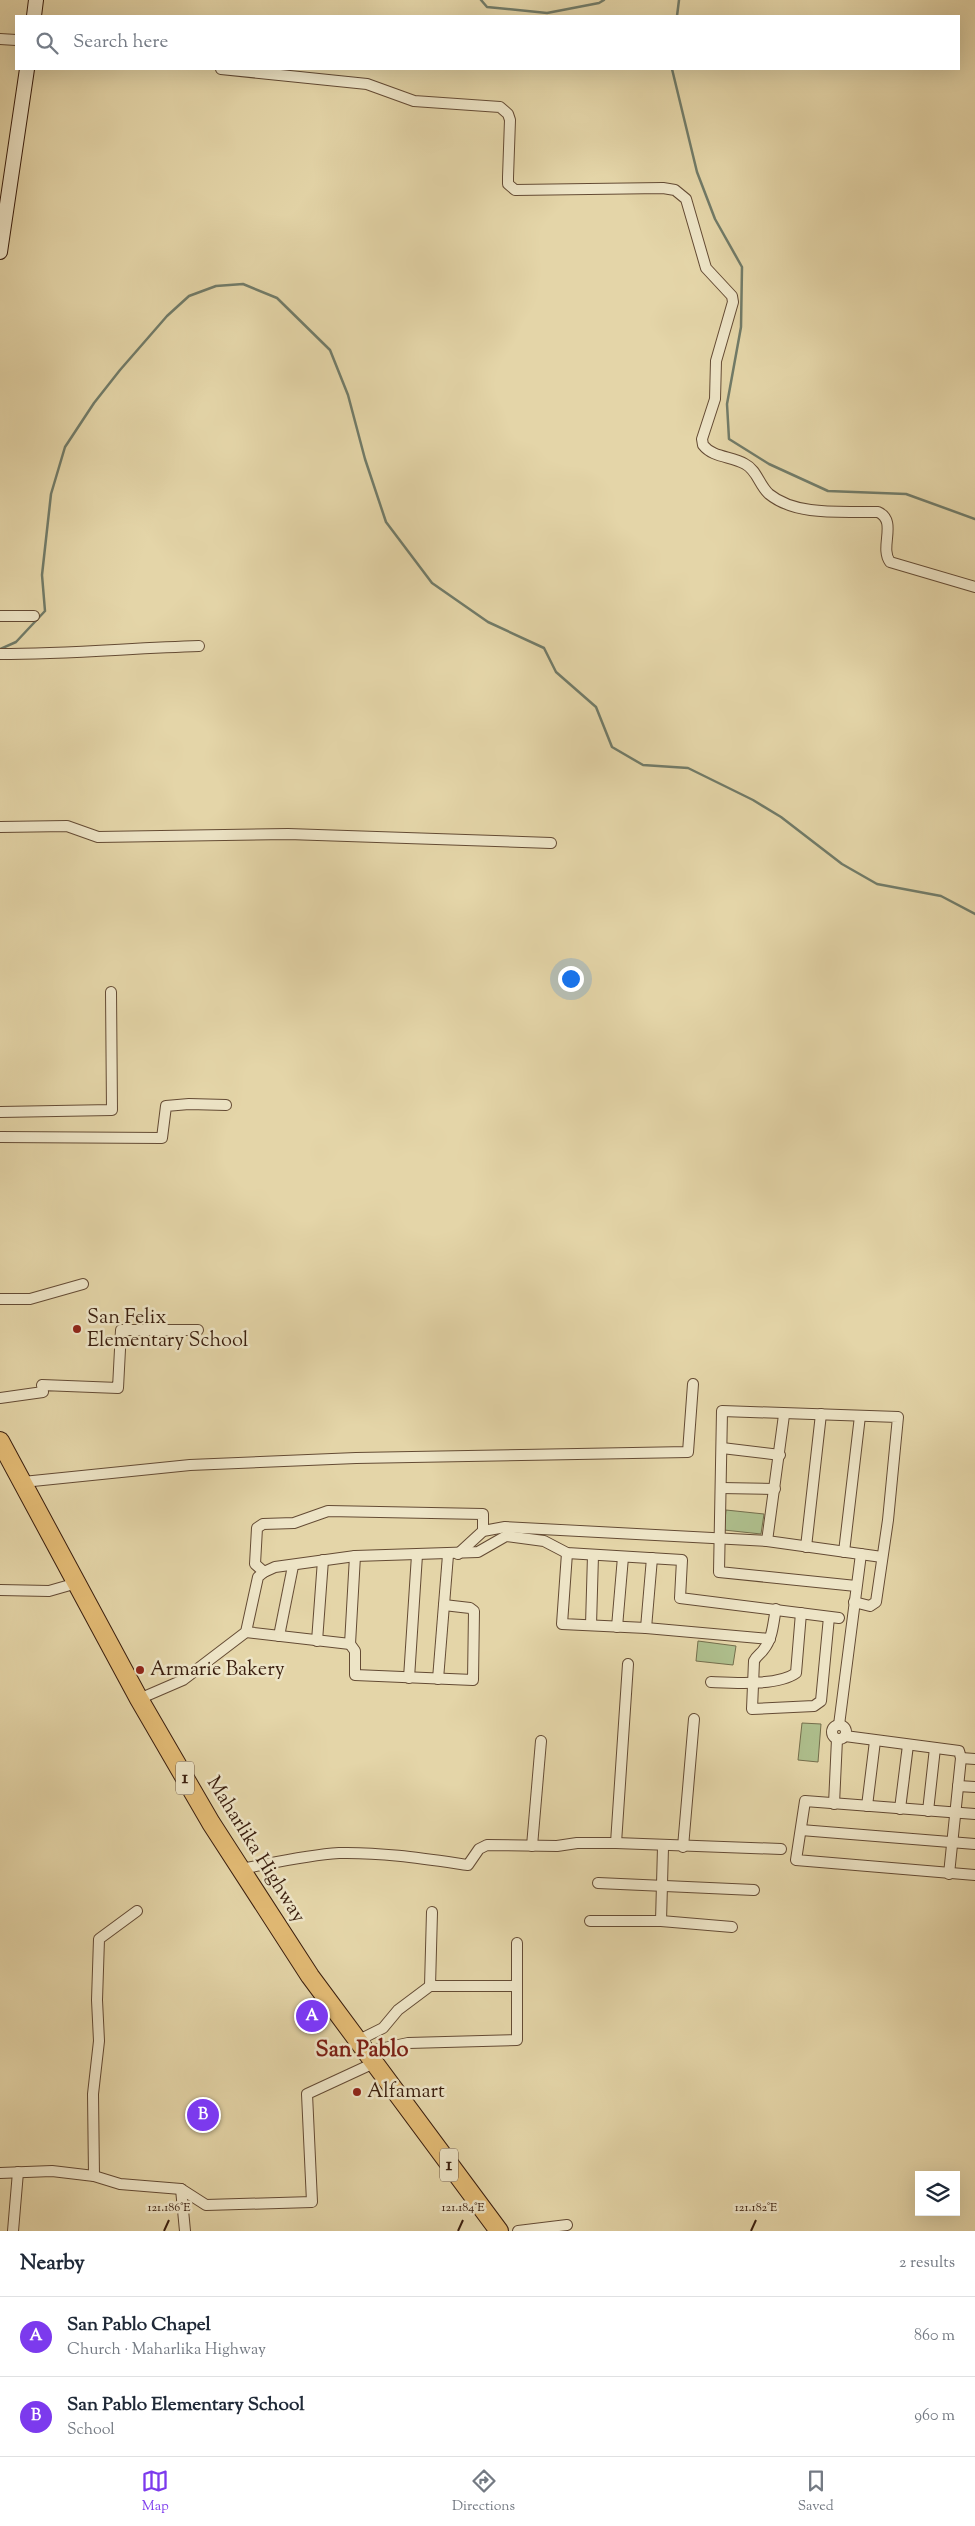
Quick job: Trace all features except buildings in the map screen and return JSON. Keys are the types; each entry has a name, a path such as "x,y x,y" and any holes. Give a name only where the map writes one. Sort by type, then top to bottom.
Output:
{"highway":[{"name":"Maharlika Highway","path":"0,1441 139,1699 241,1870 310,1976 499,2231"}],"street":[{"path":"34,15 36,0"},
{"path":"0,39 15,40"},
{"path":"0,252 27,70"},
{"path":"231,70 367,84 414,101 500,107 508,114 510,120 508,184 515,190 663,188 682,193 686,199 706,268 732,296 733,302 716,362 715,399 702,439 703,445 712,453 748,465 763,487 776,498 809,510 832,513 878,512 883,514 888,521 886,550 890,562 975,587"},
{"path":"0,616 34,616"},
{"path":"0,654 40,654 94,649 199,646"},
{"path":"0,827 67,826 98,837 288,834 551,843"},
{"path":"0,1112 112,1110 112,992"},
{"path":"0,1137 162,1138 166,1106 226,1105"},
{"path":"0,1299 30,1299 83,1284"},
{"path":"0,1398 43,1392 42,1385 118,1388 121,1330 198,1330"},
{"path":"23,1482 190,1465 356,1458 688,1452 693,1384"},
{"path":"854,1602 870,1606 876,1602 898,1417 722,1411 719,1572 856,1586"},
{"path":"767,1541 784,1414"},
{"path":"806,1547 822,1414"},
{"path":"844,1552 860,1416"},
{"path":"722,1448 780,1454"},
{"path":"721,1488 775,1489"},
{"path":"264,1572 255,1564 257,1528 263,1524 294,1523 328,1511 483,1514 484,1532"},
{"path":"438,1679 444,1605 453,1554 484,1532 505,1527 767,1541 882,1557"},
{"path":"139,1699 183,1680 246,1632 258,1577 264,1572 275,1568 323,1560 355,1556 478,1552 506,1536 544,1541 567,1553 682,1560 680,1598 776,1609 834,1617 821,1701 814,1706 752,1709 754,1661 757,1654 764,1651 770,1639 776,1609"},
{"path":"567,1553 562,1624 646,1628 770,1639"},
{"path":"861,1554 840,1725 832,1731 841,1738 959,1752 961,1758 949,1874"},
{"path":"409,1678 417,1555"},
{"path":"590,1626 593,1555"},
{"path":"355,1556 350,1644 356,1651 355,1675 473,1680 474,1611 470,1608 444,1605"},
{"path":"618,1627 623,1557"},
{"path":"646,1628 652,1558"},
{"path":"317,1641 323,1560"},
{"path":"279,1636 293,1566"},
{"path":"0,1590 50,1591 77,1583"},
{"path":"711,1682 754,1682 789,1678 796,1673 801,1613"},
{"path":"246,1632 350,1644"},
{"path":"616,1843 628,1664"},
{"path":"684,1847 694,1719"},
{"path":"834,1804 841,1738"},
{"path":"532,1846 541,1740"},
{"path":"867,1806 875,1741"},
{"path":"900,1809 908,1745"},
{"path":"928,1811 935,1748"},
{"path":"961,1758 975,1759"},
{"path":"958,1786 975,1787"},
{"path":"975,1814 805,1801 796,1860 975,1875"},
{"path":"801,1830 975,1844"},
{"path":"241,1870 296,1858 338,1853 400,1856 468,1865 479,1849 487,1845 532,1846 616,1843 663,1847 781,1850"},
{"path":"661,1921 663,1847"},
{"path":"598,1883 754,1890"},
{"path":"94,2176 93,2094 97,2078 99,2041 97,2000 99,1939 137,1911"},
{"path":"430,1986 432,1912"},
{"path":"590,1921 661,1921 732,1927"},
{"path":"365,2052 408,2043 517,2040 517,1943"},
{"path":"0,2173 52,2171 94,2176 120,2184 142,2184 181,2189 206,2204 312,2202 307,2094 365,2052 398,2010 430,1986 516,1986"},
{"path":"13,2231 18,2172"},
{"path":"181,2189 185,2231"},
{"path":"518,2231 567,2225"}],"green space":[{"path":"726,1510 764,1514 761,1534 724,1530"},
{"path":"698,1641 736,1646 733,1665 696,1661"},
{"path":"802,1723 821,1724 818,1762 798,1760"}],"waterway":[{"path":"481,0 487,7 547,13 599,3 604,0"},
{"path":"677,15 679,0"},
{"path":"672,70 697,172 715,219 742,267 741,327 727,404 729,439 769,464 828,491 906,494 975,519"},
{"path":"0,649 16,642 45,611 42,575 51,494 65,447 94,403 167,316 189,296 216,286 243,284 277,298 330,350 348,395 365,459 386,522 432,583 488,622 544,648 556,672 596,707 612,747 643,765 688,768 753,800 781,817 842,864 877,884 941,896 975,914"}],"place":[{"name":"San Felix Elementary School","path":"77,1329"},
{"name":"Armarie Bakery","path":"140,1670"},
{"name":"San Pablo Chapel","path":"312,2016"},
{"name":"Alfamart","path":"357,2092"},
{"name":"San Pablo Elementary School","path":"203,2115"}],"district":[{"name":"San Pablo","path":"362,2051"}]}
